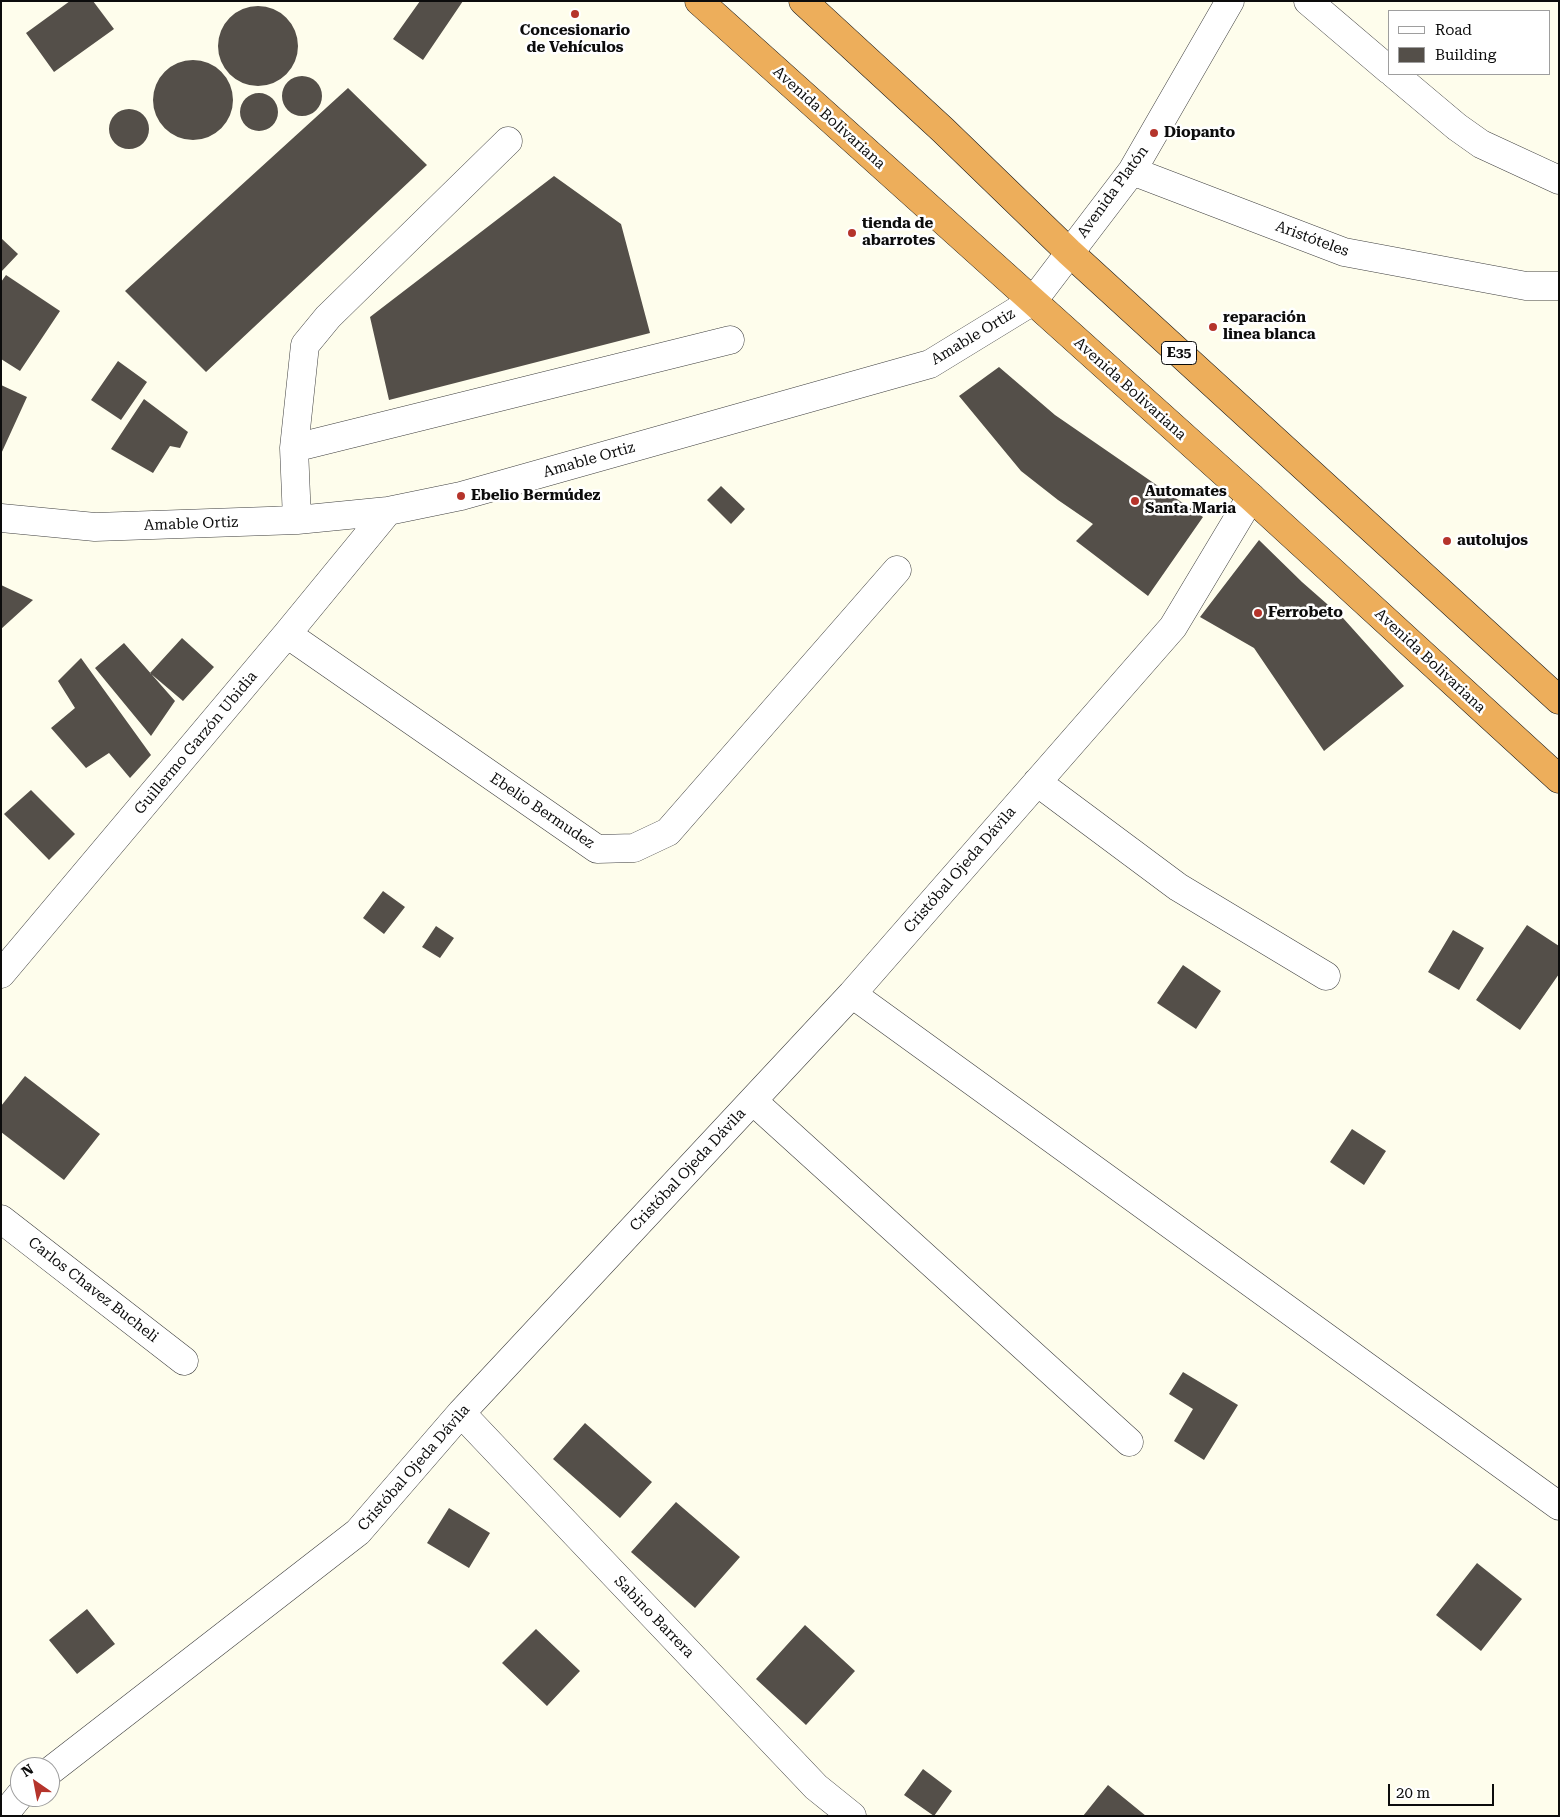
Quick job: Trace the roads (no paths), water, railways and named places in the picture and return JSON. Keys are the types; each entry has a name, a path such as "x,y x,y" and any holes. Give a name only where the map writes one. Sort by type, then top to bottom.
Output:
{"highway":[{"name":"Avenida Bolivariana","path":"699,1 1251,497 1559,779"},
{"name":"E35","path":"803,1 943,130 1069,252 1559,700"}],"street":[{"name":"Avenida Platón","path":"1069,252 1132,171 1230,1"},
{"path":"1308,1 1388,69"},
{"path":"1395,75 1457,127 1481,144 1559,180"},
{"path":"297,520 294,448 305,345 328,316 508,141"},
{"name":"Aristóteles","path":"1132,171 1344,252 1526,286 1559,286"},
{"name":"Amable Ortiz","path":"1,518 95,527 297,520 388,511 460,496 930,364 1033,301 1069,252"},
{"path":"294,448 730,340"},
{"name":"Cristóbal Ojeda Dávila","path":"60,1763 358,1532 461,1413 852,994 1173,628 1251,497"},
{"name":"Guillermo Garzón Ubidia","path":"1,974 388,511"},
{"name":"Ebelio Bermudez","path":"287,634 597,849 634,848 668,832 897,570"},
{"path":"1037,782 1178,887 1326,976"},
{"path":"852,994 1559,1506"},
{"path":"753,1101 1129,1442"},
{"name":"Carlos Chavez Bucheli","path":"1,1219 184,1361"},
{"name":"Sabino Barrera","path":"461,1413 816,1787 852,1816"}],"place":[{"name":"Concesionario de Vehículos","path":"575,14"},
{"name":"Diopanto","path":"1154,133"},
{"name":"tienda de abarrotes","path":"852,233"},
{"name":"reparación linea blanca","path":"1213,327"},
{"name":"Ebelio Bermúdez","path":"461,496"},
{"name":"Automates Santa Maria","path":"1135,501"},
{"name":"autolujos","path":"1447,541"},
{"name":"Ferrobeto","path":"1258,613"}]}
